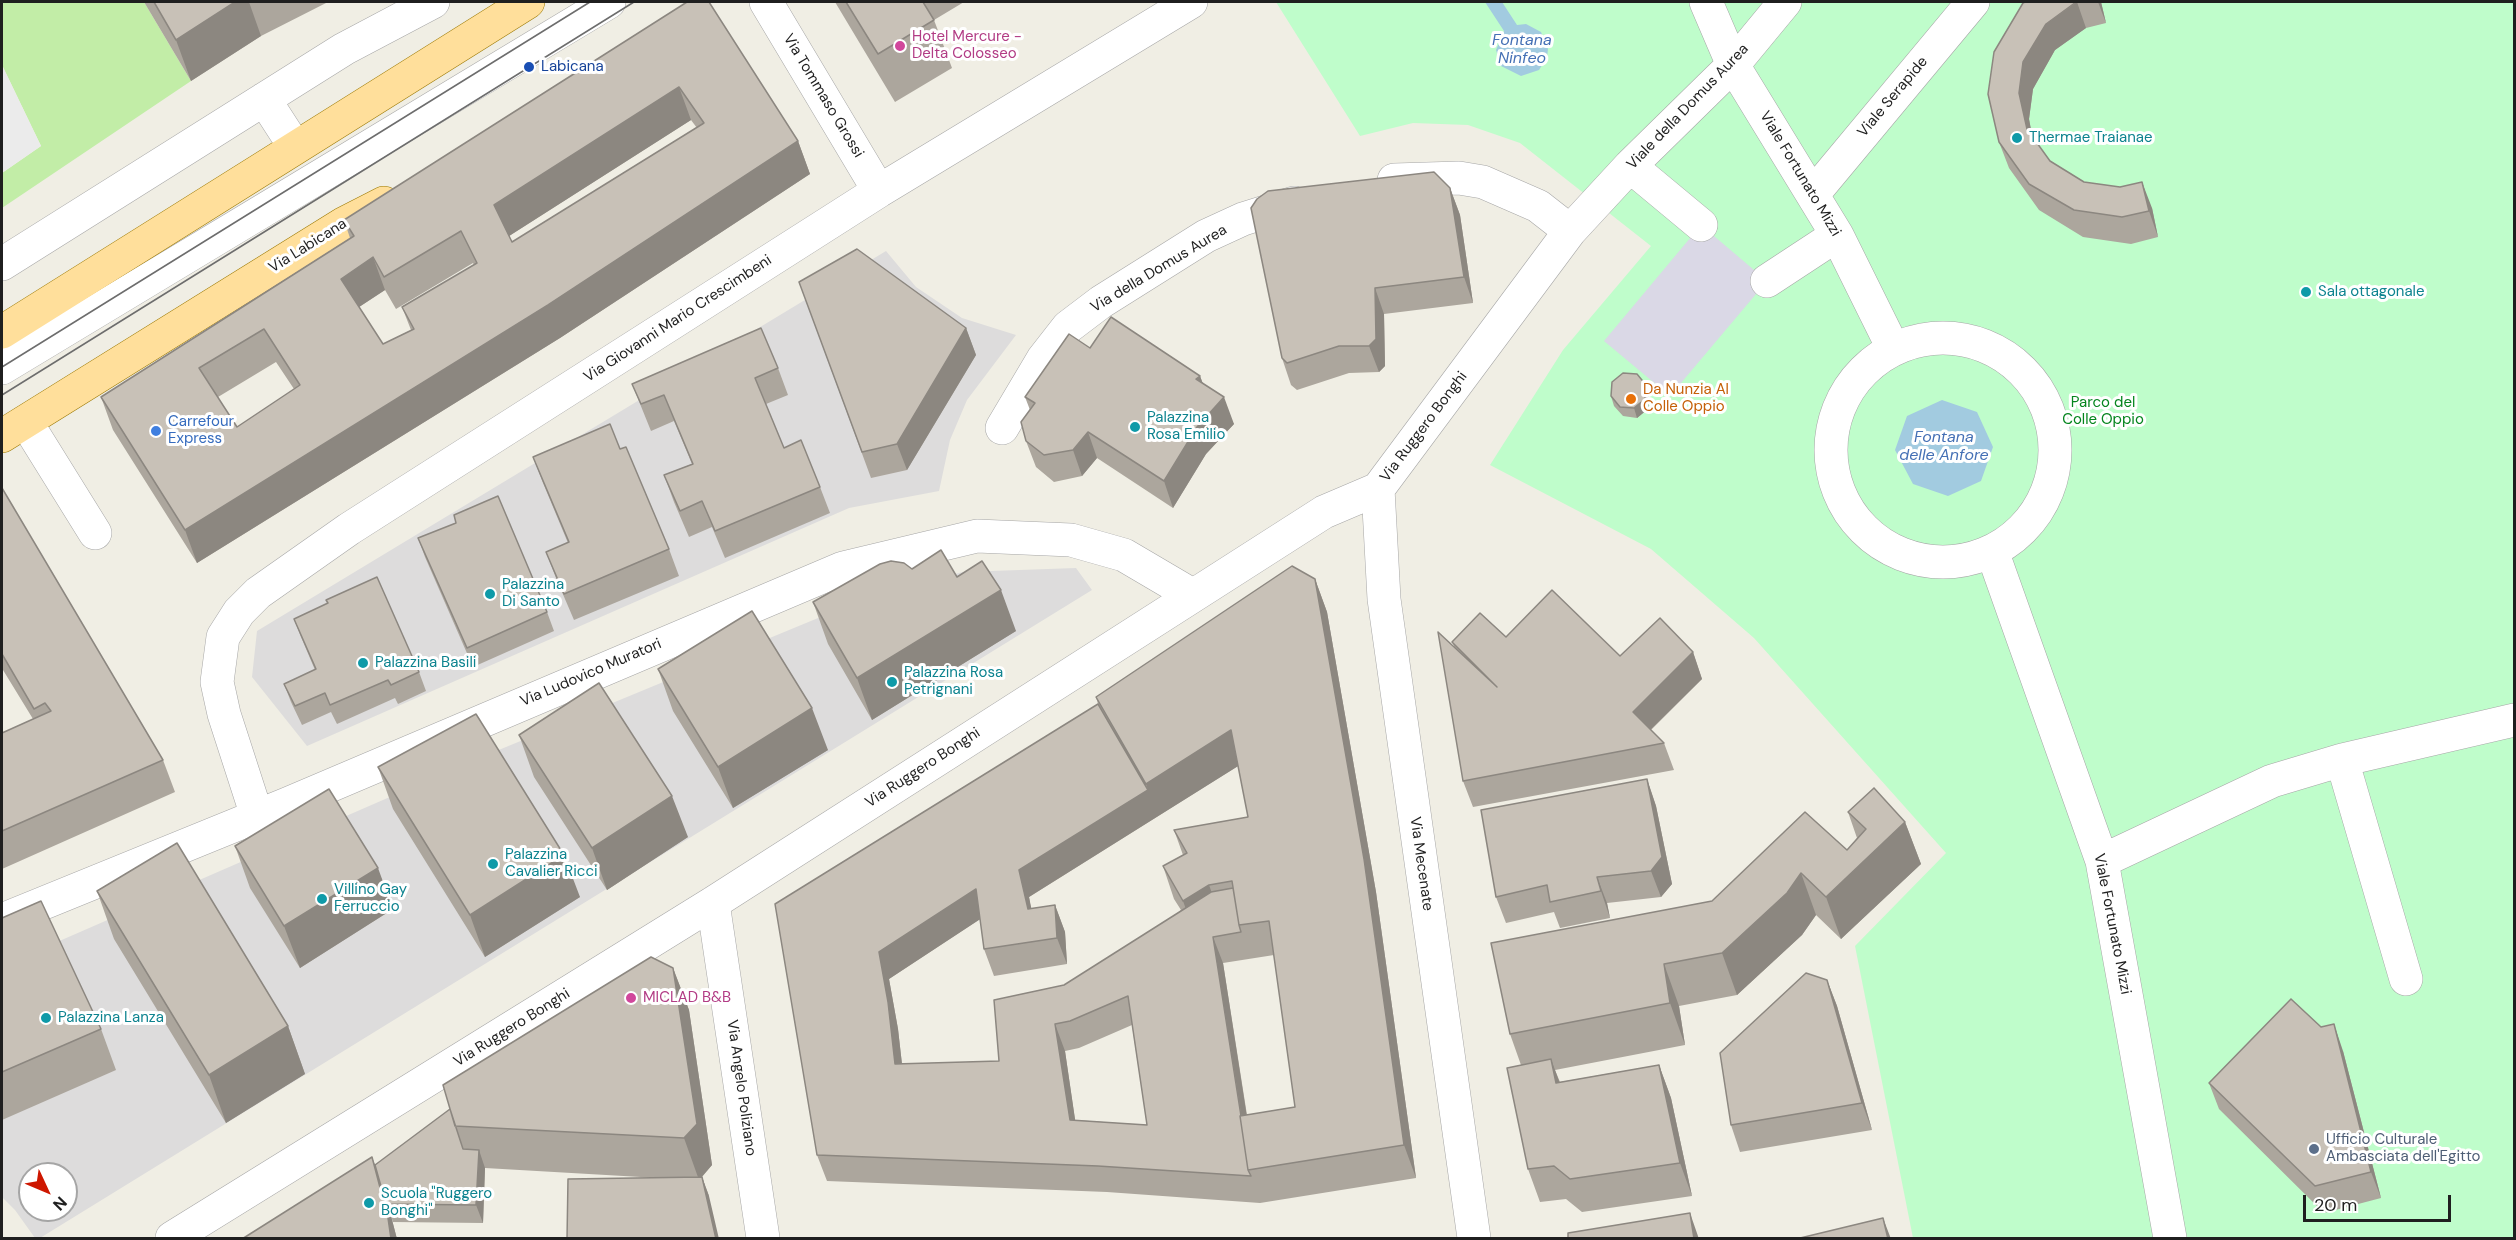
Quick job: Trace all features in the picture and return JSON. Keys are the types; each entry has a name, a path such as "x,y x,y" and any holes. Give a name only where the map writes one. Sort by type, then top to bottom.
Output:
{"main road":[{"path":"2,332 528,2"},
{"name":"Via Labicana","path":"14,429 343,224 411,187"}],"street":[{"path":"2,264 344,49 433,2"},
{"path":"2,368 609,2"},
{"name":"Via Tommaso Grossi","path":"766,2 879,191"},
{"name":"Via Giovanni Mario Crescimbeni","path":"257,816 227,724 217,681 223,637 239,612 258,592 349,529 879,191 1191,2"},
{"name":"Viale Fortunato Mizzi","path":"1706,2 1733,65 1838,235 1893,348"},
{"name":"Viale della Domus Aurea","path":"1580,220 1630,166 1733,65 1785,2"},
{"name":"Viale Serapide","path":"1814,193 1973,2"},
{"path":"264,99 295,147"},
{"path":"1630,166 1701,225"},
{"path":"1360,186 1435,178 1483,182 1538,206 1580,220"},
{"name":"Via della Domus Aurea","path":"1002,428 1055,342 1068,327 1101,302 1206,236 1243,219 1319,196"},
{"name":"Via Ruggero Bonghi","path":"172,1239 713,903 1324,512 1378,489 1580,220"},
{"path":"1767,281 1838,235"},
{"path":"1952,337 1981,343 2010,358 2034,382 2049,411 2056,443 2052,476 2040,507 2019,533 1992,551 1954,562 1915,560 1879,544 1850,516 1833,481 1830,442 1834,423 1839,404 1862,371 1893,348 1922,338 1952,337"},
{"path":"14,429 95,533"},
{"name":"Via Mecenate","path":"1378,489 1384,599 1474,1239"},
{"name":"Via Ludovico Muratori","path":"2,920 257,816 804,582 843,568 977,536 1071,540 1124,555 1192,596"},
{"name":"Viale Fortunato Mizzi","path":"1992,551 2102,861 2170,1239"},
{"path":"2102,861 2272,781 2342,760 2514,720"},
{"path":"2342,760 2406,979"},
{"name":"Via Angelo Poliziano","path":"713,903 763,1239"}],"shaded area":[{"path":"2,65 41,146 2,173"},
{"path":"1701,225 1767,281 1670,396 1604,341"},
{"path":"886,251 916,287 962,318 1016,335 967,400 950,440 939,491 849,508 307,746 252,677 257,631"},
{"path":"1076,568 1092,590 78,1215 78,1162 18,1162 18,1214 2,1197 2,966 477,759 881,592 963,572"},
{"path":"24,1222 66,1222 40,1238 35,1238"}],"green space":[{"path":"2,2 144,2 191,81 2,208 2,173 41,146 2,65"},
{"name":"Parco del Colle Oppio","path":"1276,2 2514,2 2514,1238 1913,1238 1855,946 1946,853 1754,638 1651,549 1490,465 1563,350 1651,246 1520,143 1468,125 1413,123 1360,136"}],"water":[{"name":"Fontana Ninfeo","path":"1485,2 1502,2 1517,25 1526,24 1541,32 1548,49 1547,57 1539,70 1521,76 1501,66 1496,50 1504,31"},
{"name":"Fontana delle Anfore","path":"1942,400 1977,412 1993,447 1981,481 1948,496 1913,484 1895,450 1907,416"}],"building":[{"path":"154,2 235,2 176,40"},
{"path":"687,2 709,2 798,141 548,305 185,530 101,397 354,236 344,220","holes":["679,87 704,123 512,242 494,205","461,231 477,263 402,307 414,329 383,344 341,279 373,257 384,277","264,329 300,385 237,427 199,368"]},
{"path":"846,2 923,2 934,20 878,54"},
{"path":"2025,2 2076,2 2046,24 2023,62 2019,93 2027,129 2050,161 2084,182 2120,187 2142,182 2149,211 2122,217 2074,210 2029,184 1999,142 1988,94 1994,52"},
{"path":"1434,172 1450,188 1464,277 1375,288 1376,339 1369,346 1339,346 1287,363 1282,358 1251,208 1257,199 1268,191"},
{"path":"857,249 966,328 897,444 862,452 799,282"},
{"name":"Palazzina Rosa Emilio","path":"1111,317 1200,376 1196,379 1224,397 1197,427 1164,481 1088,432 1073,450 1044,455 1026,441 1021,422 1035,403 1025,397 1069,334 1090,348"},
{"path":"761,328 778,368 755,378 784,448 801,440 820,487 715,531 702,501 680,511 664,475 693,464 664,395 641,404 632,384"},
{"path":"1623,373 1637,374 1646,385 1645,399 1634,408 1620,407 1611,396 1612,382"},
{"path":"610,424 620,449 626,447 669,549 564,594 546,552 569,542 533,457"},
{"path":"2,488 163,760 2,831 2,733 51,711 45,703 34,709 2,654"},
{"name":"Palazzina Di Santo","path":"498,496 547,612 467,648 418,538 456,523 454,515"},
{"path":"941,550 957,577 982,561 1001,590 857,678 813,602 880,564 891,561 904,563 912,569"},
{"path":"1292,566 1315,579 1364,859 1404,1145 1248,1170 1240,1116 1295,1107 1269,921 1239,925 1232,881 1209,885 1183,901 1163,866 1187,853 1174,830 1248,817 1231,730 1146,784 1096,697"},
{"name":"Palazzina Basili","path":"377,577 419,672 391,685 388,680 330,705 325,693 295,706 284,684 316,669 294,619 328,603 326,600"},
{"path":"1552,590 1620,656 1660,618 1693,652 1633,712 1664,743 1463,781 1438,632 1497,687 1452,642 1480,613 1506,637"},
{"path":"752,611 812,708 718,767 658,669"},
{"path":"599,683 672,796 592,848 519,735"},
{"path":"1098,704 1148,790 1019,870 1028,909 1055,905 1057,938 984,949 976,889 879,952 888,1002 895,1064 999,1061 994,1000 1064,985 1211,892 1233,888 1241,932 1213,937 1248,1170 1251,1176 1098,1166 817,1155 775,904","holes":["1128,996 1147,1125 1070,1120 1055,1024 1070,1021"]},
{"name":"Palazzina Cavalier Ricci","path":"476,714 564,855 470,915 378,767"},
{"path":"1647,779 1662,857 1651,871 1597,877 1601,891 1550,902 1547,885 1496,897 1481,810"},
{"path":"1874,788 1905,822 1826,897 1801,873 1787,893 1722,953 1664,964 1670,1003 1510,1034 1491,943 1712,901 1805,812 1847,850 1866,829 1848,812"},
{"path":"329,789 378,868 284,926 235,846"},
{"path":"177,843 288,1026 209,1075 97,891"},
{"name":"Palazzina Lanza","path":"41,901 101,1029 2,1072 2,918"},
{"path":"651,957 673,968 697,1124 684,1138 455,1126 443,1085"},
{"path":"1806,973 1827,980 1862,1103 1731,1125 1720,1053"},
{"name":"Ufficio Culturale Ambasciata dell'Egitto","path":"2291,999 2321,1027 2334,1024 2371,1172 2315,1186 2209,1083"},
{"path":"1551,1059 1556,1083 1659,1065 1680,1163 1570,1179 1554,1166 1528,1169 1507,1068"},
{"path":"450,1109 463,1149 479,1150 476,1205 386,1204 375,1165"},
{"path":"372,1157 388,1218 391,1239 242,1239"},
{"path":"702,1177 716,1239 567,1239 568,1179"},
{"path":"1690,1213 1694,1239 1568,1239 1568,1233"},
{"path":"1883,1218 1888,1239 1796,1239"}],"tram line":[{"path":"2,367 590,2"},
{"path":"2,395 634,2"}],"place":[{"name":"Hotel Mercure - Delta Colosseo","path":"900,46"},
{"name":"Labicana","path":"529,67"},
{"name":"Thermae Traianae","path":"2017,138"},
{"name":"Sala ottagonale","path":"2306,292"},
{"name":"Da Nunzia Al Colle Oppio","path":"1631,399"},
{"name":"Palazzina Rosa Emilio","path":"1135,427"},
{"name":"Carrefour Express","path":"156,431"},
{"name":"Palazzina Di Santo","path":"490,594"},
{"name":"Palazzina Basili","path":"363,663"},
{"name":"Palazzina Rosa Petrignani","path":"892,682"},
{"name":"Palazzina Cavalier Ricci","path":"493,864"},
{"name":"Villino Gay Ferruccio","path":"322,899"},
{"name":"MICLAD B&B","path":"631,998"},
{"name":"Palazzina Lanza","path":"46,1018"},
{"name":"Ufficio Culturale Ambasciata dell'Egitto","path":"2314,1149"},
{"name":"Scuola \"Ruggero Bonghi\"","path":"369,1203"}]}
